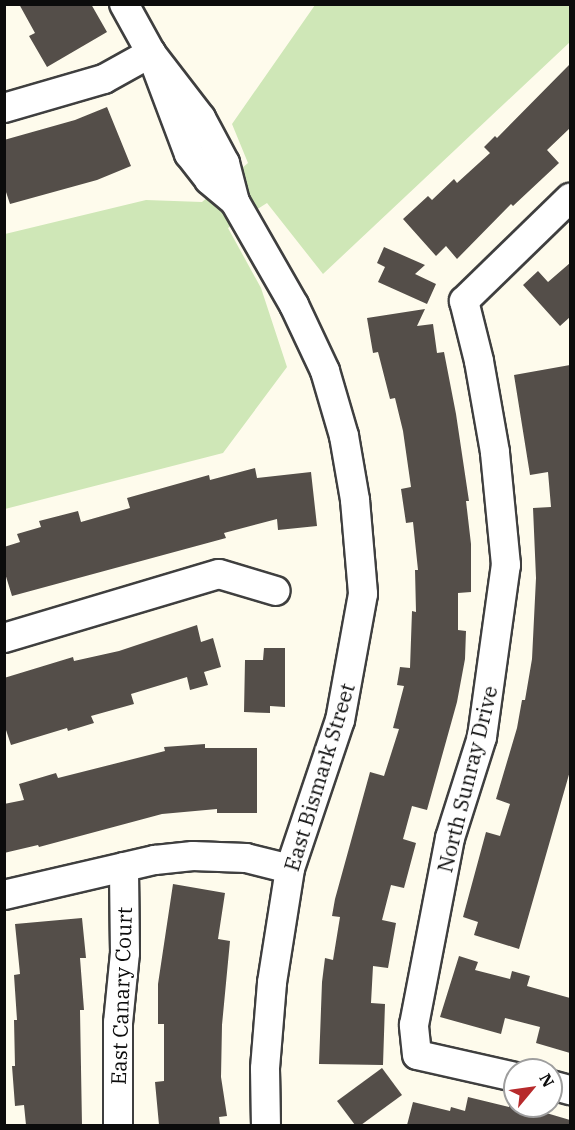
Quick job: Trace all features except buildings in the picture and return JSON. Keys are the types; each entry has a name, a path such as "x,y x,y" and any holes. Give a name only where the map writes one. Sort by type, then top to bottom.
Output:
{"street":[{"name":"East Bismark Street","path":"124,4 202,148 210,180 236,202 294,305 325,371 344,436 351,478 363,594 340,720 290,869 272,983 265,1069 266,1125"},
{"path":"4,108 104,79 151,53"},
{"name":"North Sunray Drive","path":"503,1074 417,1055 414,1025 450,838 482,737 506,565 495,452 479,361 464,301 570,198"},
{"path":"4,638 219,574 276,591"},
{"path":"4,895 155,860 193,856 246,858 290,869"},
{"name":"East Canary Court","path":"118,1125 118,1023 125,953 124,867"}],"green space":[{"path":"315,5 570,5 570,42 323,274 267,203 228,228 261,288 287,367 223,453 5,509 5,234 146,200 202,202 248,163 232,124"}]}
